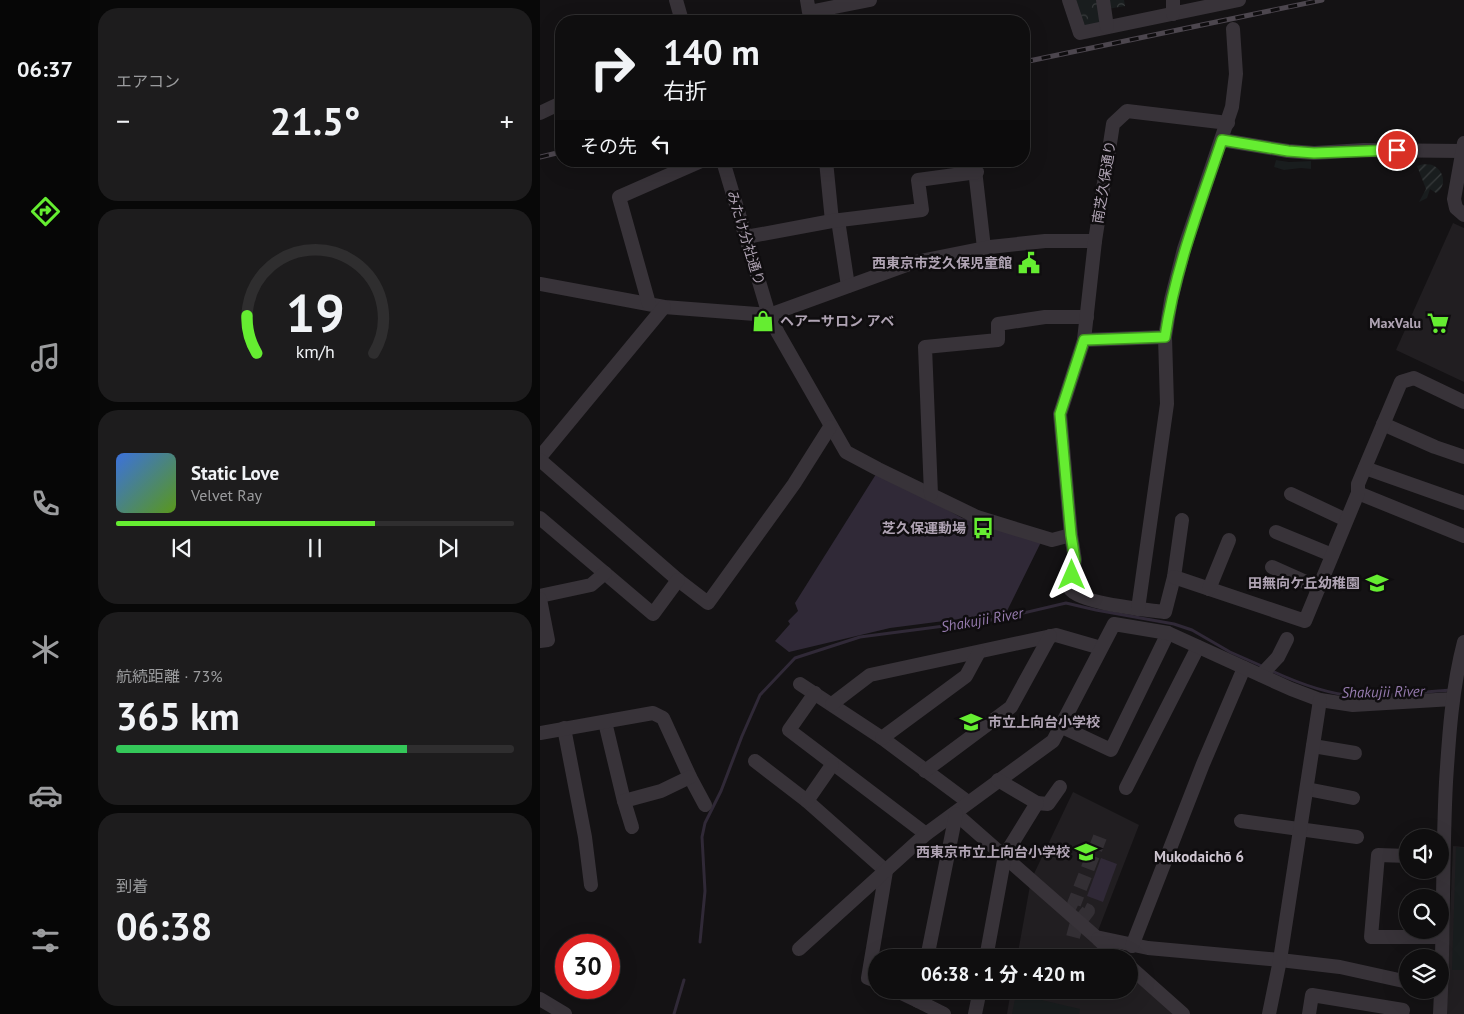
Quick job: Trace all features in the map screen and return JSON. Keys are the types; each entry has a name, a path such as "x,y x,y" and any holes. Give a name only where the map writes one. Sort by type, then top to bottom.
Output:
{"street":[{"path":"676,0 680,15"},
{"path":"807,0 809,12 870,0"},
{"path":"1069,0 1080,33 1173,7 1232,2"},
{"path":"1103,0 1107,27"},
{"path":"1182,520 1174,577 1165,612 1138,609 1167,404 1165,337 1171,300 1184,250 1232,107 1236,74 1233,29"},
{"path":"540,113 555,106"},
{"name":"南芝久保通り","path":"1138,609 1085,598 1073,594 1070,589 1075,560 1060,414 1084,340 1095,241 1112,124 1127,111 1228,123"},
{"path":"1222,140 1288,151 1314,153 1463,146 1454,199 1456,208 1464,215"},
{"path":"649,304 619,197 687,167"},
{"name":"みたけ分社通り","path":"725,167 770,315 830,427 846,452 977,516 1052,540 1071,535"},
{"path":"827,167 848,286"},
{"path":"746,237 835,221 922,210 918,180 971,167"},
{"path":"975,167 984,248"},
{"path":"540,284 664,307 770,315 915,262 984,248 1045,241 1095,241"},
{"path":"664,307 540,459 678,580 708,603 794,484 830,427"},
{"path":"931,494 925,347 998,340 998,324 1045,317 1087,317"},
{"path":"1084,340 1165,337"},
{"path":"1174,577 1305,621 1358,493 1358,484 1401,382 1414,378 1464,402"},
{"path":"1383,424 1435,447 1464,457"},
{"path":"1365,468 1464,503"},
{"path":"1358,493 1464,536"},
{"path":"1291,494 1346,520"},
{"path":"540,518 653,614 678,580"},
{"path":"1276,532 1332,555"},
{"path":"1209,589 1229,540"},
{"path":"1272,567 1319,588"},
{"path":"540,641 548,640 540,598 592,585 604,573"},
{"path":"799,949 926,834 956,814 968,802 1053,741 1114,624 1168,634 1320,700 1353,705 1453,698"},
{"path":"1060,726 1111,750 1168,634"},
{"path":"832,704 870,675 1050,636 1056,635 1101,648"},
{"path":"926,771 1010,707 1050,636"},
{"path":"1261,675 1278,657 1287,639"},
{"path":"1443,829 1448,738 1453,698 1464,642"},
{"path":"1126,788 1198,647"},
{"path":"882,738 966,676 979,652"},
{"path":"1132,946 1244,668"},
{"path":"800,684 882,738 968,802"},
{"path":"815,693 789,730 832,765 926,834"},
{"path":"1269,1014 1280,960 1320,700"},
{"path":"540,732 653,713 663,718 690,777 705,804"},
{"path":"605,722 632,827"},
{"path":"564,728 585,837 591,885"},
{"path":"1313,746 1355,753"},
{"path":"755,761 807,802 886,871"},
{"path":"807,802 832,765"},
{"path":"624,801 661,791 690,777"},
{"path":"998,780 1037,803 1048,804 1060,787"},
{"path":"1307,789 1353,798"},
{"path":"988,949 1005,855 1037,803"},
{"path":"956,814 1005,855 1109,949"},
{"path":"929,949 956,814"},
{"path":"1241,821 1357,837"},
{"path":"1399,856 1378,855 1371,937 1399,937"},
{"path":"873,949 886,871"},
{"path":"1096,937 1132,946 1340,967 1399,979"},
{"path":"1138,974 1183,1014"},
{"path":"1309,1014 1312,994 1402,1010 1402,1014"},
{"path":"540,999 565,1014"},
{"path":"924,999 944,1014"},
{"path":"975,1014 978,999"},
{"path":"1440,1014 1441,999"}],"shaded area":[{"name":"MaxValu","path":"1453,223 1464,228 1464,382 1396,350"},
{"path":"878,471 962,518 1042,540 1006,613 890,628 789,652 775,641 790,624 788,621 798,611 795,603"},
{"name":"西東京市立上向台小学校","path":"1073,792 1139,825 1096,936 1110,949 1019,949 1031,880"},
{"path":"1453,846 1464,847 1464,1014 1447,1014 1446,999 1449,999 1449,938"},
{"path":"1101,858 1117,864 1103,902 1087,896"},
{"path":"1138,974 1183,1014 1007,1014 1010,999 1138,999"}],"green space":[{"path":"1074,0 1124,0 1125,6 1102,10 1105,26 1082,29"},
{"path":"1276,160 1289,162 1311,161 1311,169 1284,170 1274,167"},
{"path":"1424,164 1432,165 1440,171 1443,183 1440,190 1436,193 1430,189 1427,198 1419,202 1426,189 1417,166"},
{"path":"1456,847 1464,848 1464,970 1452,970"},
{"path":"1015,999 1037,999 1080,1009 1079,1014 1012,1014"}],"waterway":[{"name":"Shakujii River","path":"700,942 705,891 702,837 705,823 721,791 760,695 795,658 860,637 998,619 1066,603 1174,624 1192,630 1230,652 1264,667"},
{"name":"Shakujii River","path":"1272,671 1312,687 1344,695 1391,695 1451,690"},
{"name":"Shakujii River","path":"674,1014 684,980"}],"tunnel":[{"path":"1073,937 1076,926 1088,911 1074,904 1100,837"}],"railway":[{"path":"1030,61 1322,0"},
{"path":"540,157 555,153"}],"place":[{"name":"西東京市芝久保児童館","path":"1029,263"},
{"name":"ヘアーサロン アベ","path":"763,321"},
{"name":"MaxValu","path":"1438,323"},
{"name":"芝久保運動場","path":"983,528"},
{"name":"田無向ケ丘幼稚園","path":"1377,583"},
{"name":"市立上向台小学校","path":"971,722"},
{"name":"西東京市立上向台小学校","path":"1086,852"}],"district":[{"name":"Mukodaichō 6","path":"1199,857"}],"route":[{"path":"1072,575 1075,560 1060,414 1084,340 1165,337 1171,300 1184,250 1222,140 1288,151 1314,153 1397,150"}]}
